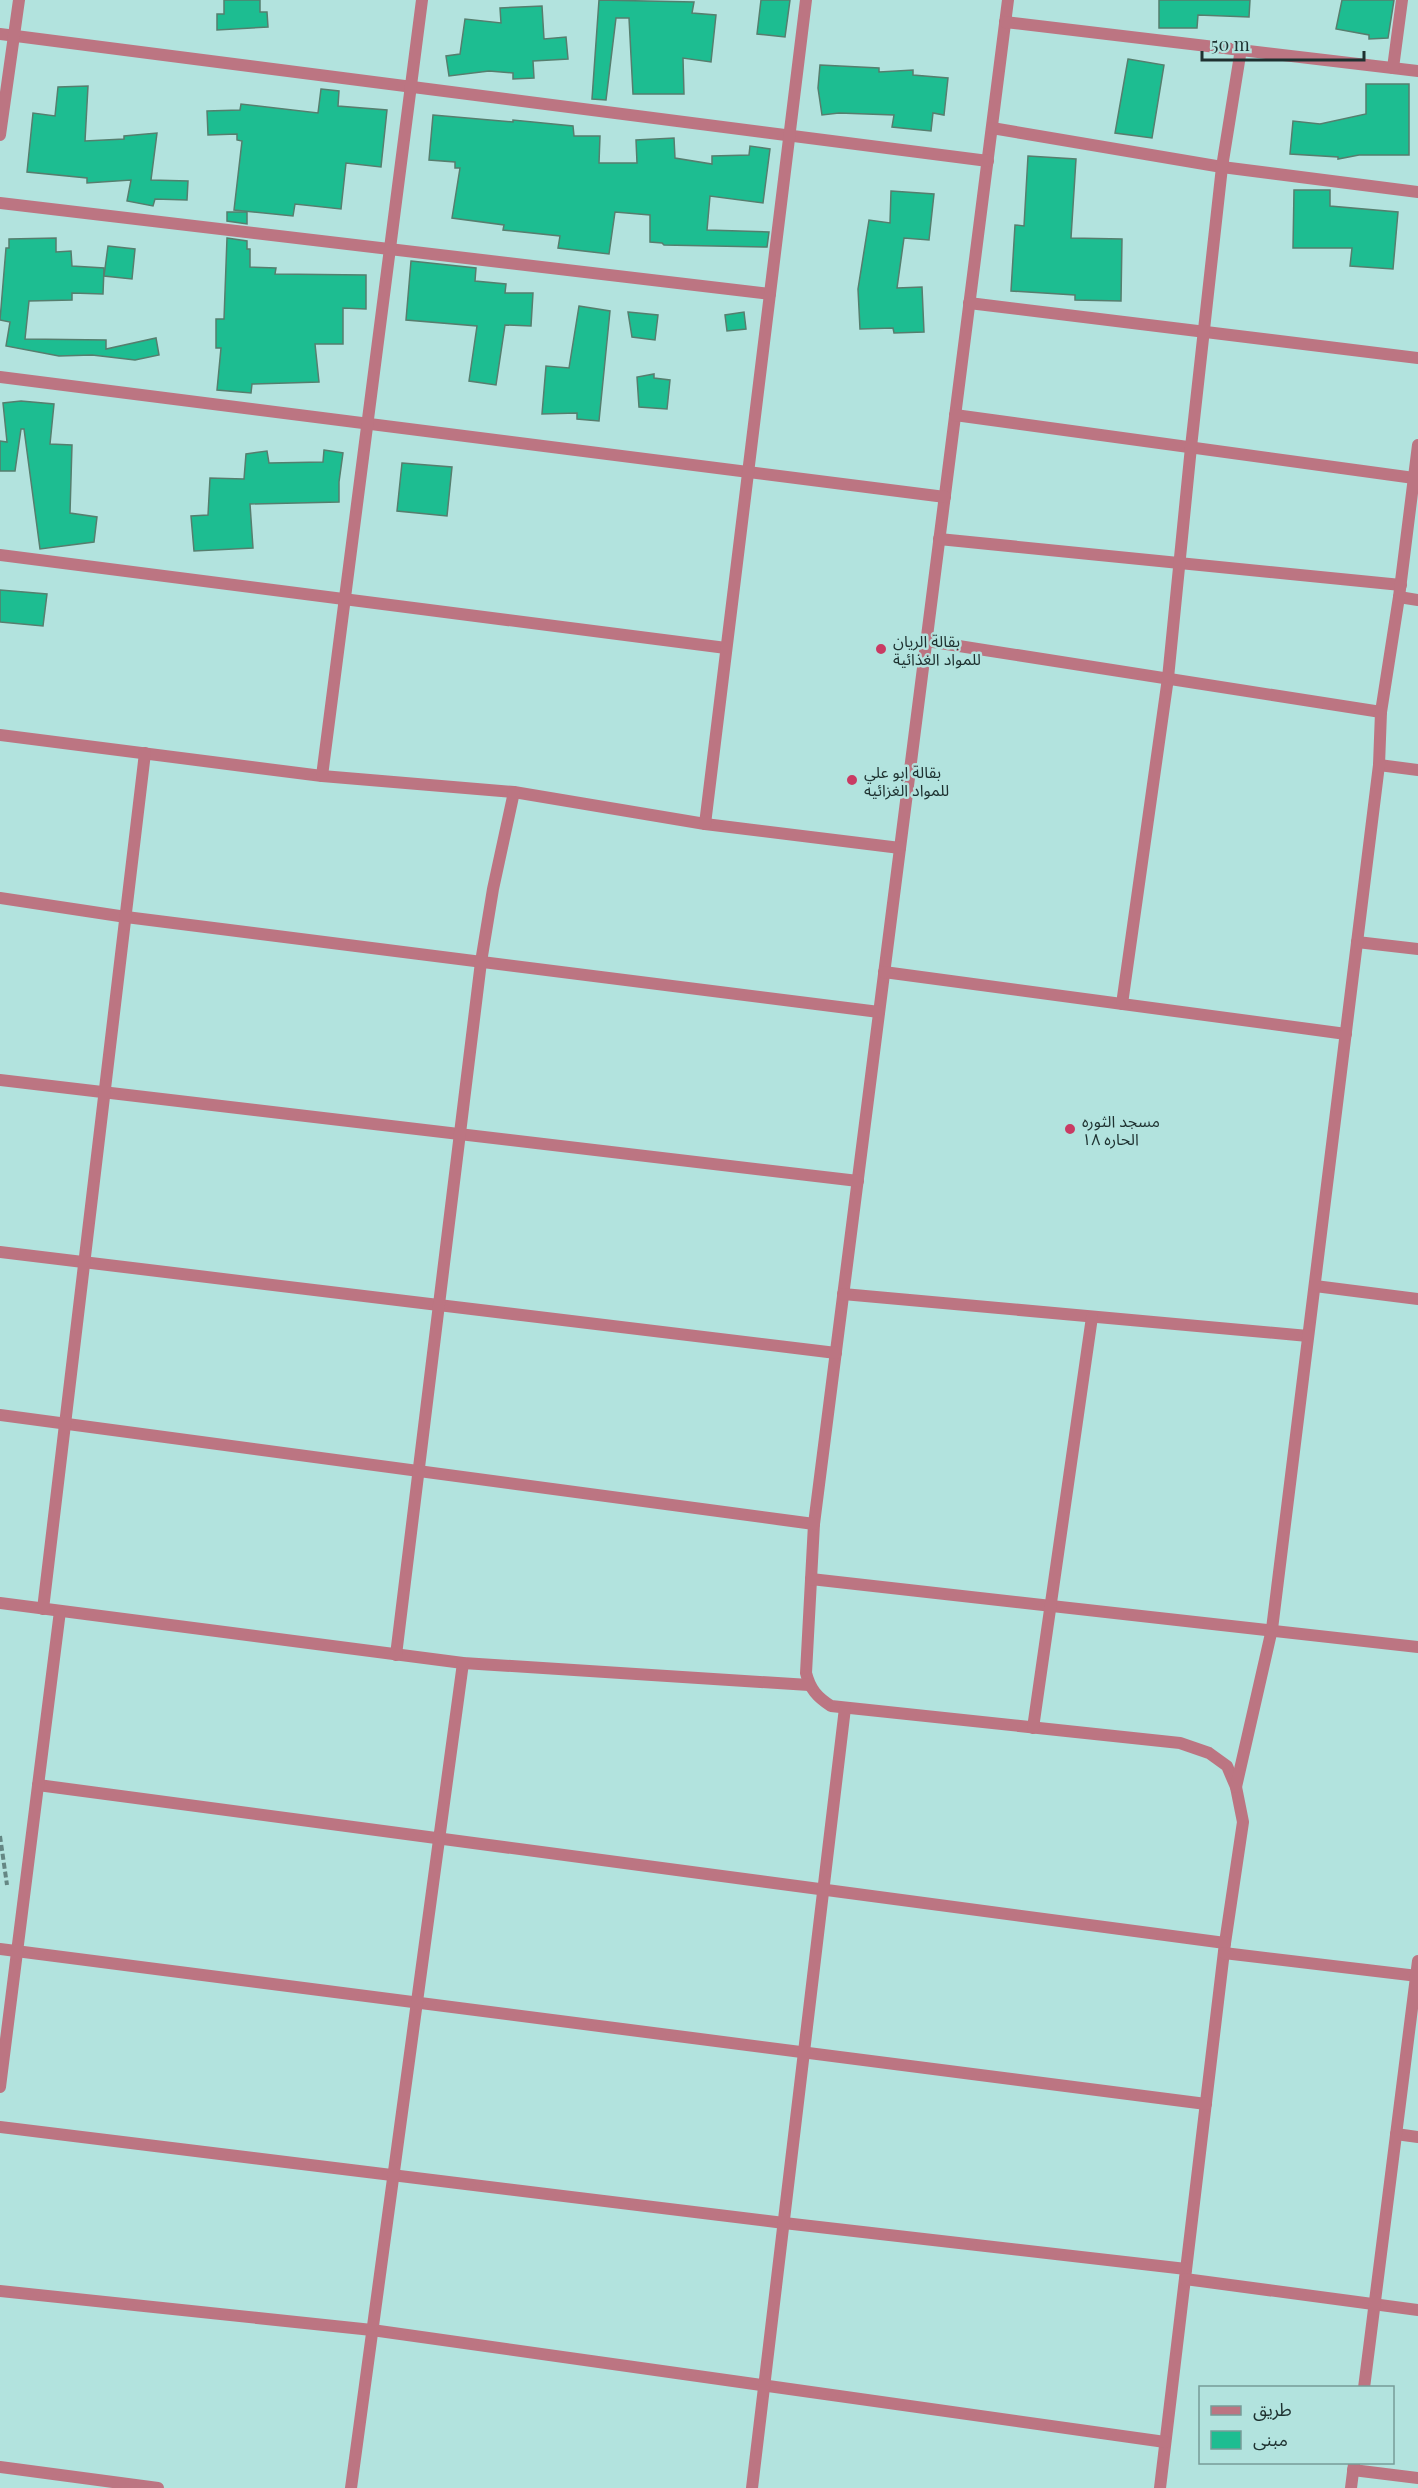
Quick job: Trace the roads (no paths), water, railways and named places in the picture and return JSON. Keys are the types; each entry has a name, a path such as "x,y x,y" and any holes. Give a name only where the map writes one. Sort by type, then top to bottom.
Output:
{"street":[{"path":"0,135 19,0"},
{"path":"322,776 422,0"},
{"path":"705,824 806,0"},
{"path":"1008,0 814,1524 806,1660 809,1685 818,1698 831,1706 1180,1743 1209,1753 1227,1766 1236,1787 1243,1822 1225,1948 1160,2488"},
{"path":"1393,68 1402,0"},
{"path":"1005,22 1418,71"},
{"path":"0,34 988,161"},
{"path":"1122,1004 1168,678 1222,167 1241,50"},
{"path":"992,128 1222,167 1418,192"},
{"path":"0,203 770,294"},
{"path":"969,303 1418,358"},
{"path":"0,377 945,497"},
{"path":"955,415 1414,478"},
{"path":"1236,1787 1272,1629 1379,765 1381,712 1400,591 1418,445"},
{"path":"939,538 1179,563 1400,591 1418,600"},
{"path":"0,555 726,648"},
{"path":"927,641 1381,712"},
{"path":"0,735 322,776 514,792 705,824 900,848"},
{"path":"43,1609 145,753"},
{"path":"1379,765 1418,770"},
{"path":"396,1655 481,962 493,889 514,792"},
{"path":"0,898 126,917 879,1012"},
{"path":"1357,942 1418,949"},
{"path":"884,972 1346,1034"},
{"path":"0,1080 858,1181"},
{"path":"0,1252 836,1353"},
{"path":"1315,1286 1418,1299"},
{"path":"843,1294 1308,1336"},
{"path":"1033,1728 1092,1317"},
{"path":"0,1415 814,1524"},
{"path":"811,1579 1418,1647"},
{"path":"0,1603 463,1663 809,1685"},
{"path":"0,2087 60,1611"},
{"path":"351,2488 463,1663"},
{"path":"752,2488 845,1708"},
{"path":"38,1785 823,1889 1417,1976"},
{"path":"0,1949 1206,2104"},
{"path":"1364,2386 1418,1961"},
{"path":"0,2127 1185,2274 1418,2310"},
{"path":"1396,2134 1418,2137"},
{"path":"0,2291 372,2330 1165,2442"},
{"path":"1351,2488 1354,2466 1418,2478"},
{"path":"0,2468 158,2488"}],"place":[{"name":"بقالة الريان للمواد الغذائية","path":"881,649"},
{"name":"بقالة ابو علي للمواد الغزائيه","path":"852,780"},
{"name":"مسجد الثوره الحاره ١٨","path":"1070,1129"}]}
